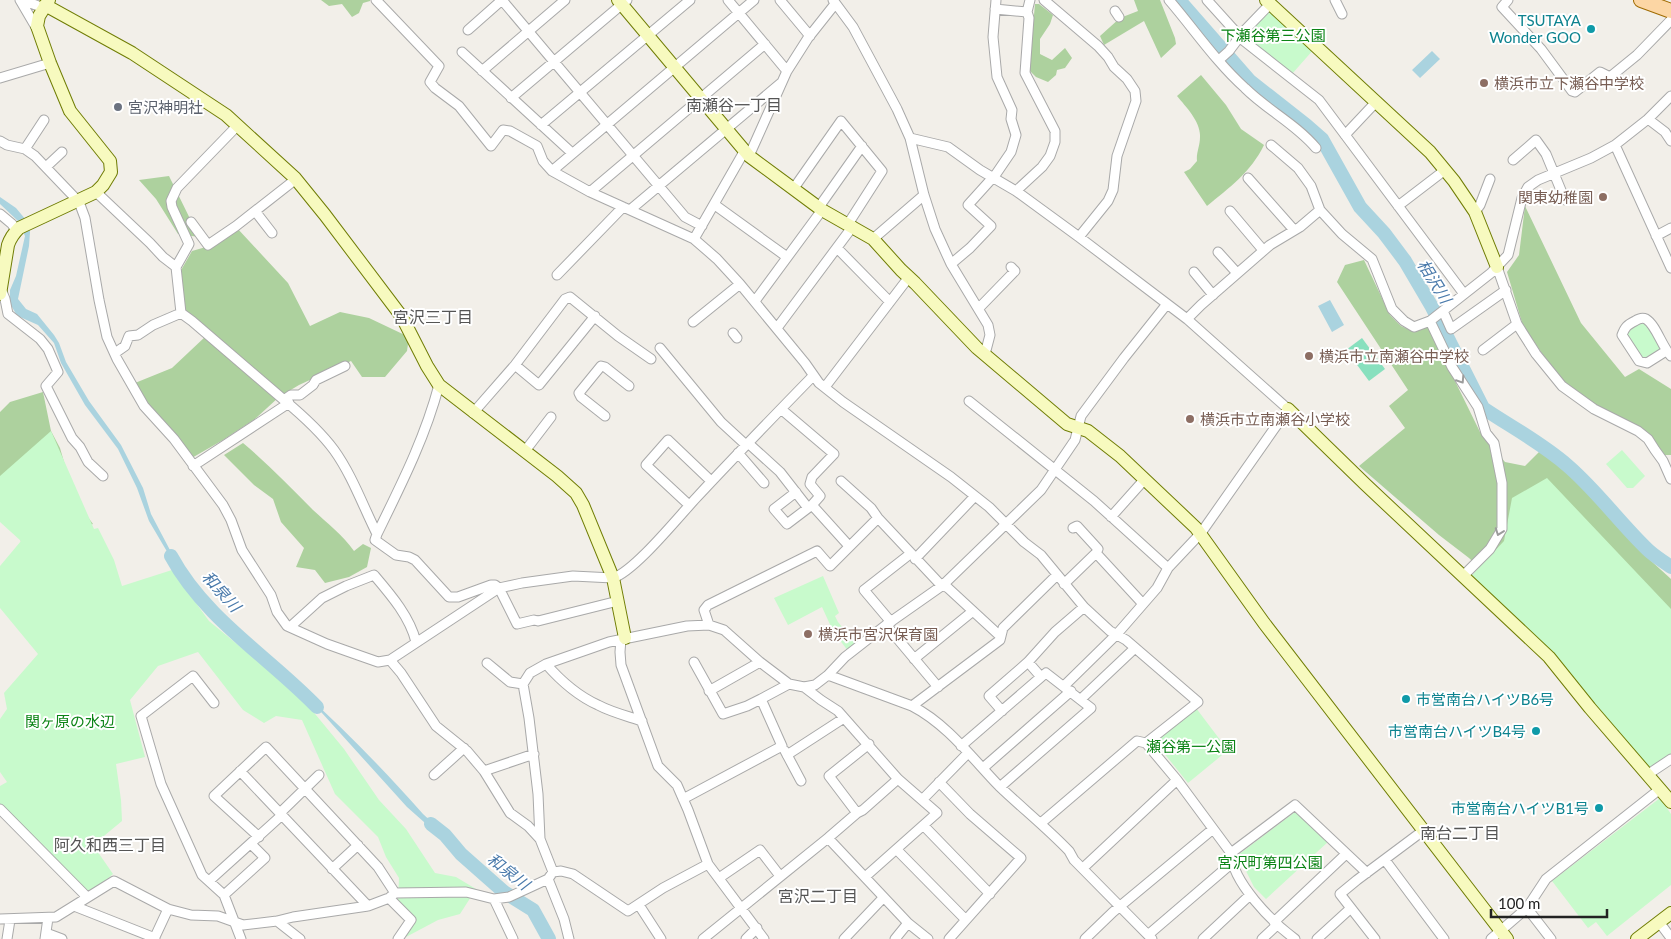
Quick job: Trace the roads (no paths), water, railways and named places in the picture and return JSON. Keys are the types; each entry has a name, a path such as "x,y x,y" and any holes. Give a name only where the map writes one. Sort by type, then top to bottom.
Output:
{"main road":[{"path":"1641,0 1671,11"}],"street":[{"path":"21,0 46,4 132,53 204,100 238,125 296,179 325,215 402,317 439,385 576,492 613,578 623,638 620,652 621,665 658,766 677,785 708,864 764,939"},
{"path":"21,0 37,29 70,111 110,161 111,172 104,185 96,192 79,202 18,230 10,239 8,245 0,292 5,298 8,314 40,339 48,349 58,372 46,386 72,438 80,447 88,462 103,476"},
{"path":"376,0 439,66 430,82 459,106 491,146 503,130 510,131 537,146 543,161 552,171 590,192 694,240 717,259 740,284 825,387 843,402 951,476 975,496 1006,523 1024,542 1041,555 1084,607 1110,631 1135,648 1198,702 1146,743"},
{"path":"468,30 502,0 685,217 702,226"},
{"path":"482,71 565,0"},
{"path":"541,125 690,0"},
{"path":"728,0 787,71"},
{"path":"552,171 754,0"},
{"path":"780,0 810,36"},
{"path":"1016,191 1042,167 1050,156 1055,142 1055,131 1025,72 1029,18 1027,12 1030,0"},
{"path":"1044,0 1098,46 1135,91 1136,101 1117,156 1113,190 1108,201 1080,237"},
{"path":"1169,0 1223,56 1244,88 1300,131 1316,148"},
{"path":"1208,0 1240,37 1319,100 1464,294"},
{"path":"1335,0 1342,14"},
{"path":"1508,0 1502,8 1541,48 1572,91 1575,92 1600,72 1610,77 1637,55 1671,20"},
{"path":"511,98 622,2 648,36 747,153 821,208 873,240 984,354 1067,424 1088,431 1107,446 1201,533 1260,617 1504,935"},
{"path":"694,240 747,153 787,71 834,2 853,27 897,109 910,138 935,229 951,264 988,325 990,335 984,354"},
{"path":"1223,56 1268,2 1430,152 1475,212 1506,290 1517,324 1536,354 1562,386 1594,409 1631,426 1643,435 1663,461 1671,479"},
{"path":"37,29 38,20 46,4"},
{"path":"951,264 991,226 968,205 992,178 1011,152 1016,135 1011,119 1012,110 997,77 993,37 995,4 1027,12"},
{"path":"590,192 765,44"},
{"path":"462,52 572,153"},
{"path":"0,78 50,63"},
{"path":"557,275 627,208 659,186 781,83"},
{"path":"1271,145 1298,168 1311,186 1320,210 1342,234 1372,259 1392,309 1404,322 1414,327 1437,316 1491,273 1508,256 1522,198 1528,187 1538,180 1554,175 1615,145 1648,119 1671,96"},
{"path":"1344,135 1376,102"},
{"path":"1648,119 1665,132 1671,141"},
{"path":"25,149 44,120"},
{"path":"777,328 836,248 882,172 841,121 794,188"},
{"path":"181,313 176,267 189,244 172,207 172,195 188,174 238,125"},
{"path":"910,138 948,147 992,178 1016,191 1080,237 1102,256 1187,319 1288,409 1549,657 1671,802"},
{"path":"1513,160 1536,140 1546,154 1565,200"},
{"path":"0,141 7,145 25,149 46,167 79,202 85,218 107,337 144,406 174,439 223,505 231,520 242,550 271,595 277,612 287,626 327,644 378,662 390,660 499,588 573,576 613,578 619,576 645,554 711,481 814,376"},
{"path":"1615,145 1671,268"},
{"path":"755,301 862,146"},
{"path":"46,167 62,152"},
{"path":"1398,206 1445,170"},
{"path":"1248,178 1294,230"},
{"path":"191,222 208,245 296,179"},
{"path":"1475,212 1480,205 1490,179"},
{"path":"96,192 163,257 176,267"},
{"path":"873,240 924,194"},
{"path":"715,205 787,257"},
{"path":"1187,319 1263,250 1300,227 1320,210"},
{"path":"255,211 272,233"},
{"path":"1230,211 1263,250"},
{"path":"0,214 18,230"},
{"path":"1656,236 1671,228"},
{"path":"836,248 890,302"},
{"path":"1218,252 1237,273"},
{"path":"978,308 1015,271 1010,267"},
{"path":"1194,272 1213,295"},
{"path":"825,387 909,277"},
{"path":"693,322 740,284"},
{"path":"1437,316 1451,328 1506,290"},
{"path":"473,412 515,365 565,299 570,297 618,336 651,359"},
{"path":"568,939 564,919 540,839 534,754 530,718 523,684 530,673 546,664 583,650 623,638 687,626 709,625 724,630 760,662 789,684 804,687 815,685 828,675 845,656 943,585 1041,490 1075,440 1081,416 1167,304"},
{"path":"115,353 125,346 129,336 138,335 181,313"},
{"path":"181,313 192,320 312,424 334,450 346,469 377,534"},
{"path":"515,365 540,385 595,316"},
{"path":"1437,316 1452,367 1478,407 1486,433 1494,444 1502,483 1502,529 1490,549 1463,576"},
{"path":"1640,318 1646,319 1669,354 1648,363 1639,361 1622,335 1625,326 1640,318"},
{"path":"1483,350 1517,324"},
{"path":"660,348 721,422 780,472 796,492 849,546"},
{"path":"193,466 287,402 291,395 300,395 313,385 316,380 345,366"},
{"path":"605,416 578,393 590,378 601,366 605,367 629,386"},
{"path":"439,385 431,416 417,450 375,540 396,555 415,560 449,597 458,597 495,585 499,588 517,624 534,620 538,621 618,601"},
{"path":"969,402 1111,517 1168,568"},
{"path":"781,409 834,454 812,477 810,484 820,496 787,524 774,509 796,492"},
{"path":"983,768 1068,689 1157,588 1168,568 1201,533 1288,409"},
{"path":"525,451 551,417"},
{"path":"689,505 646,465 668,440 711,481"},
{"path":"738,454 764,483"},
{"path":"1111,517 1144,480"},
{"path":"841,481 871,508 912,556 939,583 1000,636"},
{"path":"938,687 888,624 864,590 912,556 975,496"},
{"path":"709,625 704,610 708,605 817,551 830,566 878,518"},
{"path":"1064,584 1098,549 1076,526 1073,528"},
{"path":"1096,553 1143,604"},
{"path":"290,627 322,598 374,575 396,603 413,630 416,642"},
{"path":"912,706 1000,640 1003,628 1057,575"},
{"path":"1002,711 989,696 1028,662 1055,632 1084,607"},
{"path":"914,658 973,612"},
{"path":"1081,699 1135,648"},
{"path":"390,660 402,672 436,726 464,748 484,771 510,813 528,826 540,839"},
{"path":"694,662 723,714 747,706 789,684"},
{"path":"709,691 760,662"},
{"path":"1028,662 1041,677"},
{"path":"487,663 510,682 523,684"},
{"path":"546,664 555,674 599,706 642,721"},
{"path":"922,800 939,782 964,749 1002,711 1046,673 1091,708 1000,787"},
{"path":"828,675 924,712 964,749 1000,787 1041,823 1069,851 1074,860 1150,937 1232,863"},
{"path":"214,703 193,676 141,716 161,784 202,875 224,895 241,939"},
{"path":"804,687 844,718 898,779 937,813 865,877"},
{"path":"761,699 782,746 801,781"},
{"path":"787,755 844,718"},
{"path":"1041,823 1137,741 1146,743 1177,780 1232,853 1232,863 1250,895 1275,924 1295,939"},
{"path":"857,813 828,776 869,744"},
{"path":"683,799 782,746"},
{"path":"259,837 214,796 266,747 378,867 392,896 411,920 398,939"},
{"path":"434,775 464,748"},
{"path":"484,771 534,754"},
{"path":"1647,775 1671,759"},
{"path":"240,771 368,906"},
{"path":"208,881 259,837 319,775"},
{"path":"703,939 863,810 898,779"},
{"path":"1083,868 1177,780"},
{"path":"939,782 970,814 1021,858 949,939"},
{"path":"1504,935 1506,925 1527,908 1546,878 1660,789"},
{"path":"1232,853 1295,805 1367,874"},
{"path":"0,809 87,898"},
{"path":"924,826 990,894"},
{"path":"1088,938 1119,907 1213,828"},
{"path":"1375,939 1340,894 1424,830"},
{"path":"828,838 883,898 908,923 928,939"},
{"path":"224,895 264,858 251,844"},
{"path":"332,869 358,845"},
{"path":"719,878 760,850 780,876"},
{"path":"897,850 966,920"},
{"path":"1262,939 1346,854"},
{"path":"1385,860 1444,939"},
{"path":"0,919 56,917 114,881 168,909 191,915 218,916 243,925 368,906 392,896 466,892 494,899 510,897 561,871 573,874 628,911 663,888 708,864"},
{"path":"1203,939 1250,895"},
{"path":"844,939 883,898"},
{"path":"494,899 513,939"},
{"path":"639,905 661,939"},
{"path":"74,906 154,939 168,909"},
{"path":"1318,939 1351,908"},
{"path":"1527,908 1551,939"},
{"path":"1637,939 1671,913"},
{"path":"48,918 46,936 62,939"},
{"path":"7,939 10,920"},
{"path":"277,921 300,939"},
{"path":"1659,922 1671,938"},
{"path":"895,939 908,923"},
{"path":"746,939 757,928"},
{"path":"1491,939 1504,935"}],"water":[{"path":"1432,51 1440,59 1420,78 1412,70"},
{"path":"0,197 16,208 26,220 30,232 18,299 26,309 37,314 54,335 66,362 89,401 121,445 143,488 151,514 181,571 149,521 137,488 118,449 85,405 61,363 54,343 38,325 20,317 12,307 10,290 16,276 25,236 19,222 0,204"},
{"path":"1330,300 1344,325 1332,332 1318,306"},
{"path":"303,692 364,751 445,835 433,830 407,807"}],"waterway":[{"name":"相沢川","path":"1179,0 1250,81 1322,139 1360,207 1384,233 1405,261 1432,307 1483,408 1537,443 1568,466 1647,549 1671,567"},
{"name":"和泉川","path":"171,556 185,579 219,618 317,707"},
{"name":"和泉川","path":"431,824 445,835 461,854 504,892 533,910 549,939"}],"place":[{"name":"TSUTAYA Wonder GOO","path":"1591,29"},
{"name":"横浜市立下瀬谷中学校","path":"1484,83"},
{"name":"宮沢神明社","path":"118,107"},
{"name":"関東幼稚園","path":"1603,197"},
{"name":"横浜市立南瀬谷中学校","path":"1309,356"},
{"name":"横浜市立南瀬谷小学校","path":"1190,419"},
{"name":"横浜市宮沢保育園","path":"808,634"},
{"name":"市営南台ハイツB6号","path":"1406,699"},
{"name":"市営南台ハイツB4号","path":"1536,731"},
{"name":"市営南台ハイツB1号","path":"1599,808"}],"district":[{"name":"南瀬谷一丁目","path":"734,104"},
{"name":"宮沢三丁目","path":"433,316"},
{"name":"南台二丁目","path":"1460,832"},
{"name":"阿久和西三丁目","path":"110,844"},
{"name":"宮沢二丁目","path":"818,895"}],"park label":[{"name":"下瀬谷第三公園","path":"1273,35"},
{"name":"関ヶ原の水辺","path":"70,721"},
{"name":"瀬谷第一公園","path":"1191,746"},
{"name":"宮沢町第四公園","path":"1270,862"}]}
